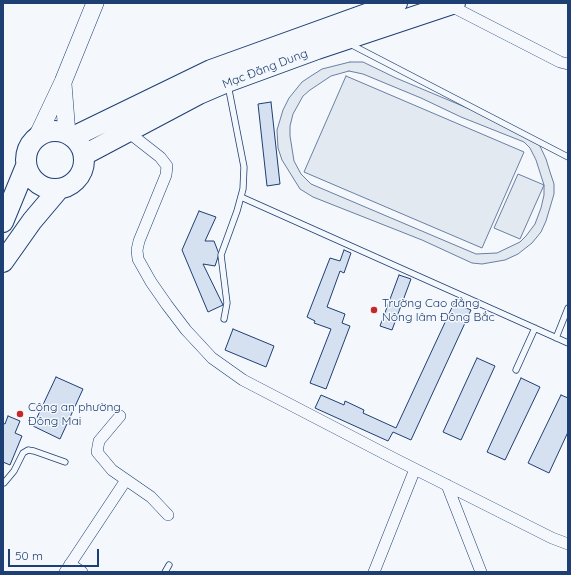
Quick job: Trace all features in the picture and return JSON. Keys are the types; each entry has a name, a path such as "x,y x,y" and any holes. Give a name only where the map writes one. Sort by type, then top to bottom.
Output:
{"highway":[{"name":"Mạc Đăng Dung","path":"70,136 211,70 397,3"},
{"name":"Mạc Đăng Dung","path":"84,155 199,94 227,82 343,40 452,4"},
{"path":"51,131 59,131 70,136 82,148 84,163 82,171 73,183 66,187 50,189 42,186 29,174 26,166 27,151 42,134 51,131"},
{"path":"3,222 26,166"},
{"path":"3,262 32,220 58,189"}],"main road":[{"path":"36,139 63,82 95,3"},
{"path":"63,82 70,136"}],"street":[{"path":"452,4 560,62 568,64"},
{"path":"128,132 160,157 167,166 166,175 139,241 137,250 138,259 151,282 186,330 212,358 243,380 415,470 552,538 568,544"},
{"path":"120,416 99,441 97,452 112,470 151,497 168,515"},
{"path":"374,572 415,470"},
{"path":"82,572 68,568 126,480"},
{"path":"446,485 481,572"}],"lane":[{"path":"343,40 568,157"},
{"path":"224,319 227,303 221,255 241,197 244,167 227,82"},
{"path":"241,197 568,343"},
{"path":"556,338 568,310"},
{"path":"516,370 535,328"},
{"path":"3,484 14,471 23,453 28,450 65,462"},
{"path":"165,572 169,565"}],"shaded area":[{"path":"350,62 363,62 396,78 522,131 539,144 546,159 554,184 554,194 541,232 532,243 518,254 505,260 482,264 472,263 422,240 313,197 300,189 282,160 278,148 277,130 283,110 289,98 302,82 322,69","holes":["349,71 363,74 421,98 461,117 524,142 530,148 536,160 544,185 544,195 535,224 520,242 497,253 476,254 311,184 301,174 294,161 290,136 290,126 293,114 303,96 331,76"]},
{"path":"346,76 524,152 482,248 304,172"},
{"path":"518,174 544,185 520,239 494,228"}],"building":[{"path":"271,102 280,184 267,186 258,104"},
{"path":"199,211 216,217 205,241 214,241 219,254 215,266 203,264 223,305 208,312 182,250"},
{"path":"344,250 351,253 344,273 340,271 327,307 345,314 342,323 350,326 326,389 310,383 331,329 314,323 315,321 307,317 330,258 340,261"},
{"path":"399,275 411,279 392,330 380,326"},
{"path":"454,303 471,310 411,440 393,432 388,441 315,408 321,395 344,405 345,401 364,410 363,413 396,428"},
{"path":"233,329 274,346 266,367 225,350"},
{"path":"477,358 495,366 461,440 443,432"},
{"path":"56,377 83,389 60,439 33,426"},
{"path":"521,378 540,387 505,460 487,452"},
{"path":"561,395 568,398 568,432 549,473 528,463"},
{"path":"8,416 20,421 15,433 22,436 10,465 3,462 3,423 5,424"}],"place":[{"name":"Trường Cao đẳng Nông lâm Đông Bắc","path":"374,310"},
{"name":"Công an phường Đông Mai","path":"20,414"}]}
